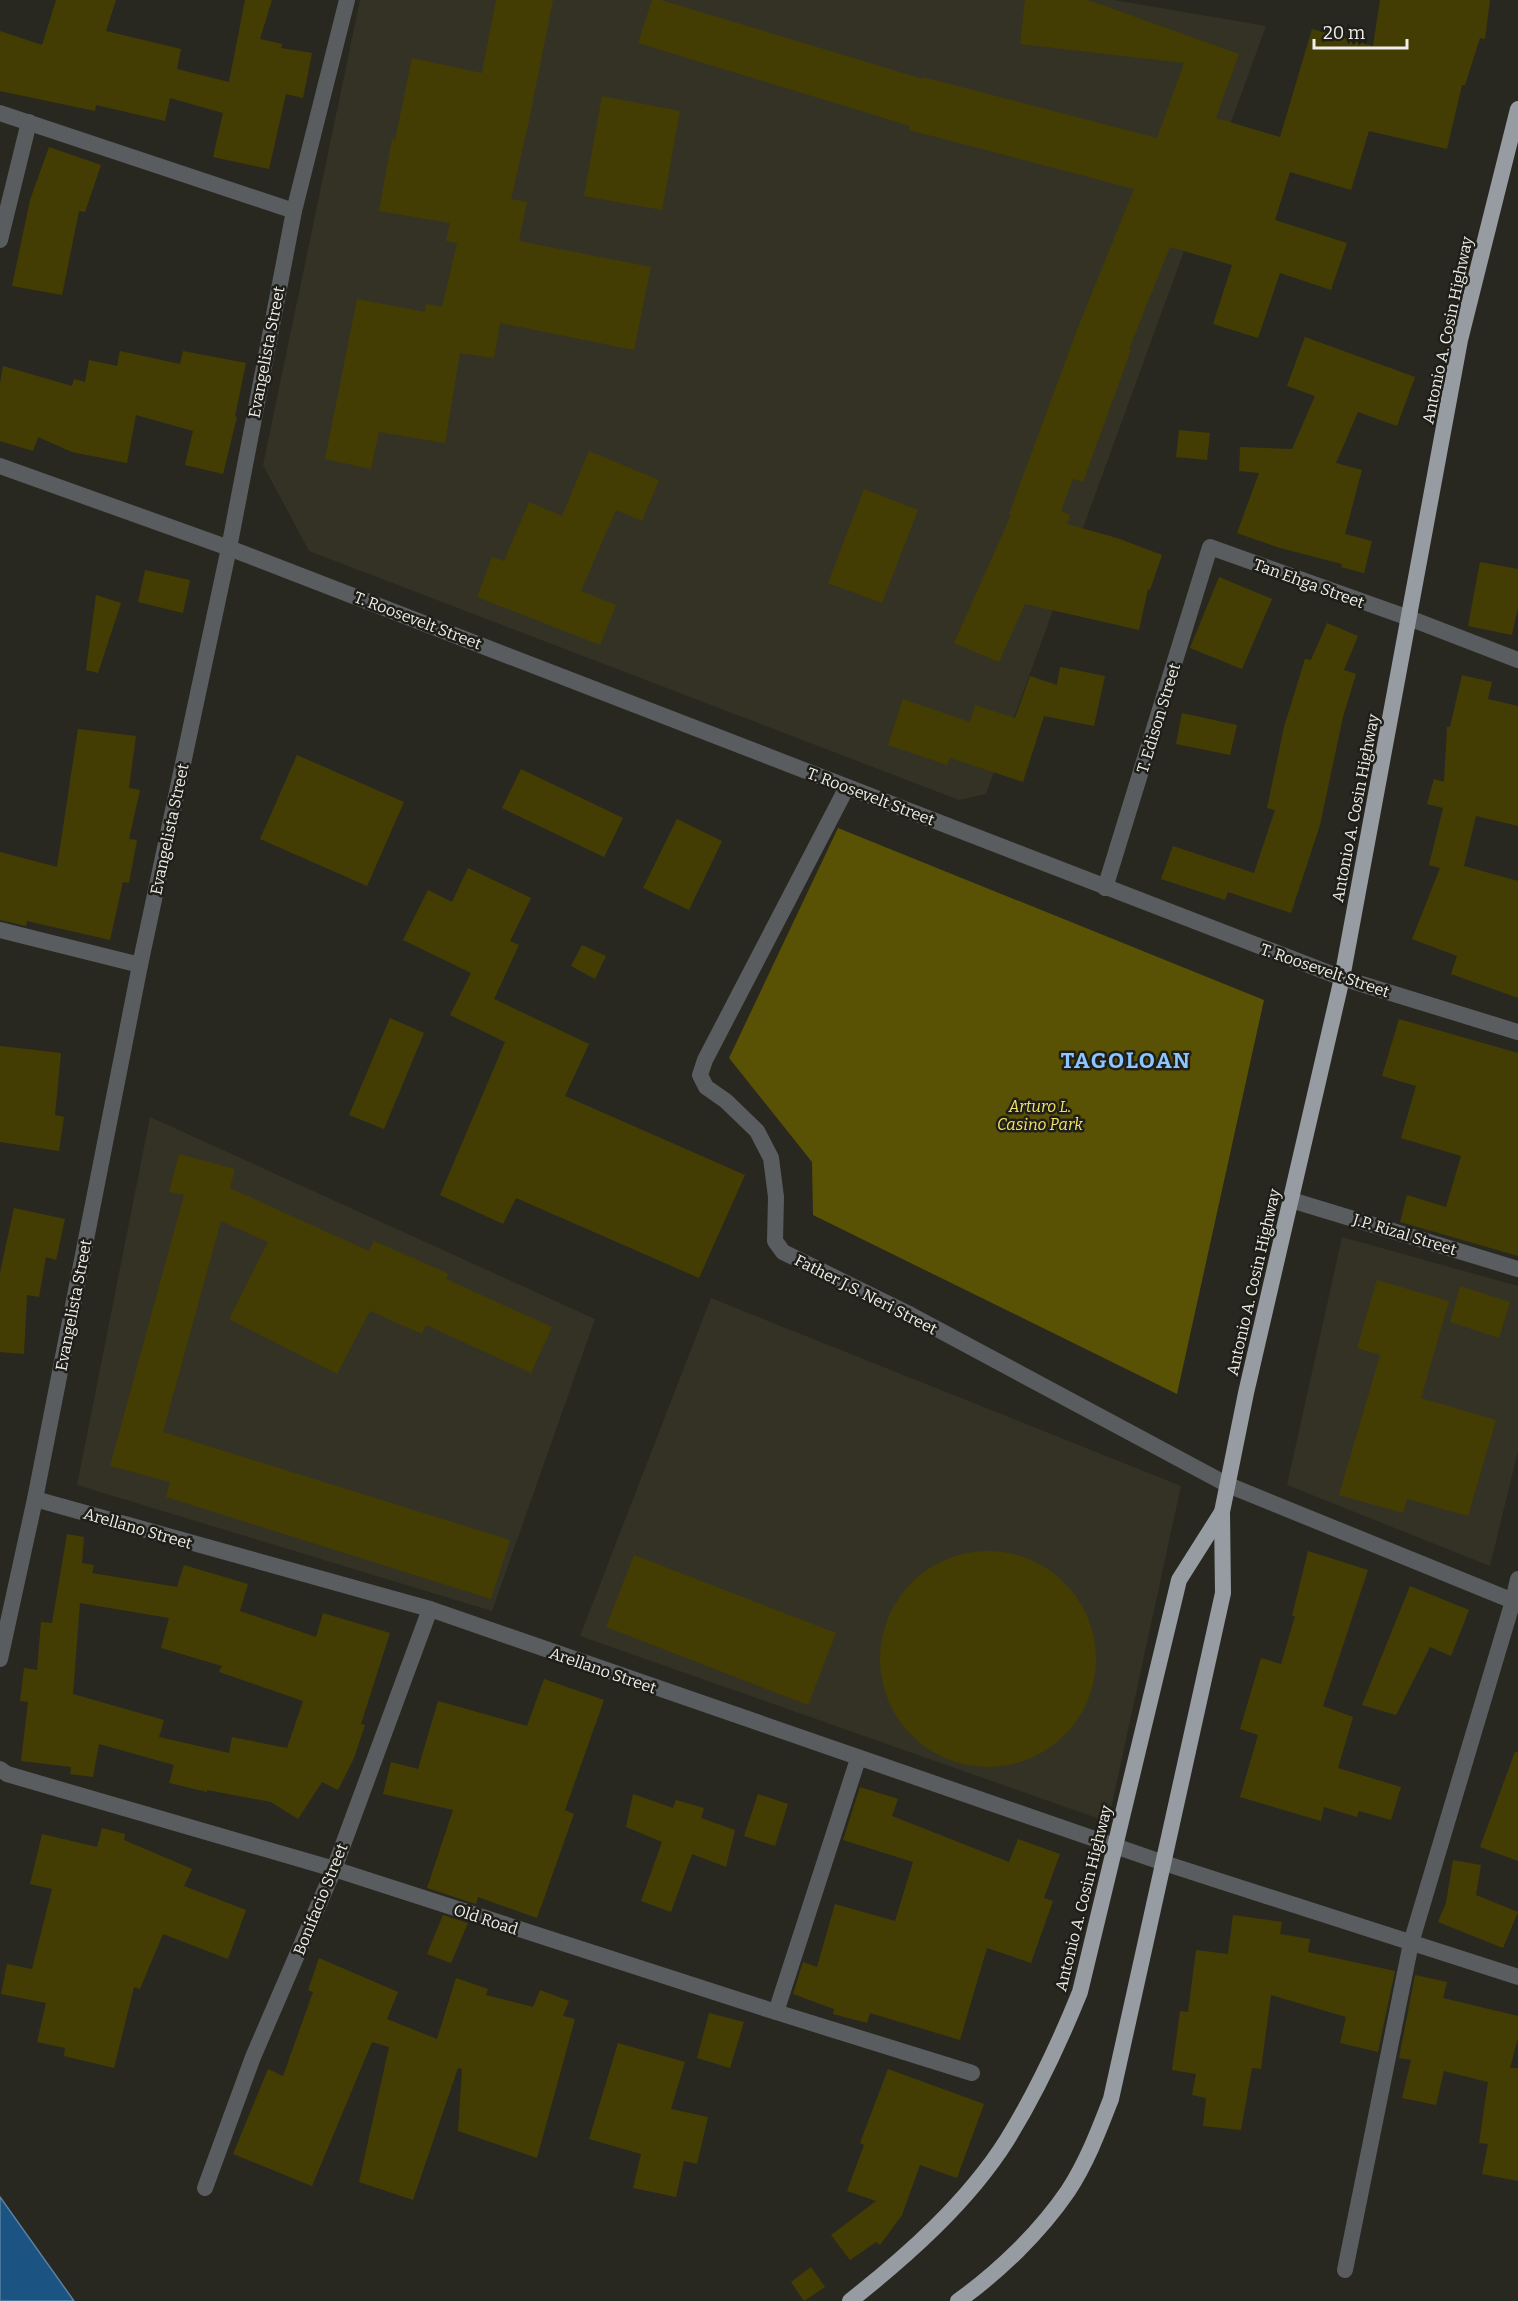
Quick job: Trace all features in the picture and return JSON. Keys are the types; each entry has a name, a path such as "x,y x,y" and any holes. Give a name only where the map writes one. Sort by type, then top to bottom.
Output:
{"highway":[{"name":"Antonio A. Cosin Highway","path":"958,2301 1009,2258 1040,2227 1069,2190 1092,2148 1111,2099 1223,1593 1222,1512 1246,1393 1342,978 1460,340 1518,110"},
{"name":"Antonio A. Cosin Highway","path":"850,2301 889,2271 933,2229 965,2194 1006,2142 1055,2054 1080,1992 1179,1580 1222,1512"}],"street":[{"name":"Evangelista Street","path":"0,1659 35,1499 140,965 229,548 294,211 347,0"},
{"path":"0,113 294,211"},
{"path":"0,240 29,122"},
{"name":"T. Roosevelt Street","path":"0,466 229,548 1342,978 1518,1032"},
{"name":"Tan Ehga Street","path":"1210,548 1409,618 1518,660"},
{"name":"T. Edison Street","path":"1105,888 1210,548"},
{"name":"Father J.S. Neri Street","path":"846,787 705,1060 700,1075 706,1087 726,1101 757,1131 771,1158 776,1197 775,1240 783,1252 911,1316 1228,1485"},
{"path":"0,930 140,965"},
{"name":"J.P. Rizal Street","path":"1291,1200 1518,1269"},
{"path":"1228,1485 1515,1602"},
{"name":"Arellano Street","path":"35,1499 430,1610 1164,1863 1518,1977"},
{"path":"1345,2270 1411,1943 1515,1602 1518,1579"},
{"name":"Bonifacio Street","path":"205,2188 253,2057 334,1869 430,1610"},
{"path":"776,2012 858,1759"},
{"name":"Old Road","path":"0,1769 7,1774 334,1869 972,2073"}],"shaded area":[{"path":"360,0 1114,0 1266,26 986,794 959,800 309,551 263,465"},
{"path":"150,1117 595,1319 492,1611 77,1485"},
{"path":"1342,1237 1518,1286 1518,1451 1490,1566 1287,1485"},
{"path":"711,1298 1181,1486 1108,1822 580,1636"}],"green space":[{"name":"Arturo L. Casino Park","path":"838,828 1264,1000 1177,1394 813,1215 812,1162 729,1058"}],"water":[{"path":"0,2197 74,2301 0,2301"}],"building":[{"path":"56,0 116,0 106,31 181,49 177,69 229,82 245,0 272,0 260,39 282,44 281,48 312,53 303,98 286,94 269,169 213,157 223,113 170,98 165,121 96,105 95,111 0,91 0,31 42,45"},
{"path":"496,0 553,0 511,199 527,202 519,241 651,267 634,350 500,323 494,358 460,353 445,443 379,432 371,469 325,459 357,299 425,312 426,304 442,307 457,243 446,241 450,223 379,211 392,139 395,140 412,58 482,73"},
{"path":"652,0 661,0 923,79 923,77 1157,138 1184,63 1020,44 1025,0 1088,0 1239,54 1216,118 1280,137 1312,29 1373,46 1380,0 1490,0 1485,39 1480,38 1465,85 1462,85 1447,149 1369,131 1351,190 1290,172 1275,220 1347,243 1331,290 1280,273 1258,338 1213,324 1232,265 1170,247 1129,349 1131,350 1083,482 1073,479 1061,511 1070,515 1067,524 1117,538 1162,555 1150,590 1148,589 1139,630 1025,604 999,662 954,643 1011,515 1009,514 1077,330 1134,189 909,130 910,126 638,43"},
{"path":"602,96 680,111 662,210 584,196"},
{"path":"49,147 101,165 85,212 79,211 62,295 12,286 30,200"},
{"path":"1305,337 1415,377 1397,426 1358,412 1336,463 1362,470 1345,534 1372,541 1364,573 1341,567 1342,564 1280,548 1237,533 1259,473 1239,471 1240,447 1292,449 1315,396 1287,386"},
{"path":"120,351 180,364 183,351 246,363 235,416 237,417 223,474 185,465 193,431 136,415 127,463 72,452 38,437 33,451 0,441 0,383 3,366 72,386 74,379 85,382 89,360 117,366"},
{"path":"1179,430 1210,433 1207,460 1176,457"},
{"path":"589,451 659,480 642,521 616,510 581,591 616,605 600,645 477,597 492,557 504,561 529,502 562,516"},
{"path":"864,489 918,510 882,603 828,583"},
{"path":"1480,562 1518,569 1518,607 1512,635 1468,626"},
{"path":"145,570 190,580 183,613 138,602"},
{"path":"1219,577 1272,599 1242,669 1190,648"},
{"path":"96,595 121,603 98,673 86,670"},
{"path":"1327,623 1358,636 1344,670 1356,674 1343,717 1320,825 1291,913 1228,892 1225,900 1161,879 1173,846 1254,873 1275,810 1267,808 1284,727 1305,659 1311,660"},
{"path":"1060,667 1105,676 1094,726 1044,716 1023,782 950,758 947,765 888,745 903,699 970,722 975,705 1015,718 1030,676 1057,685"},
{"path":"1462,675 1492,682 1488,699 1518,706 1518,826 1476,816 1464,866 1518,881 1518,998 1451,974 1457,956 1412,939 1440,868 1429,865 1443,808 1427,804 1434,779 1444,782 1447,727 1450,727"},
{"path":"1182,713 1237,725 1230,755 1176,744"},
{"path":"78,729 136,736 129,788 140,790 129,839 137,840 129,883 123,882 110,940 27,921 26,926 0,920 0,852 57,867"},
{"path":"297,755 404,802 367,886 260,839"},
{"path":"521,769 623,818 604,857 502,808"},
{"path":"677,819 722,841 689,910 643,888"},
{"path":"468,868 531,898 510,941 519,945 494,999 589,1044 565,1096 745,1175 699,1278 516,1198 503,1224 440,1195 505,1042 450,1015 471,973 403,940 428,890 452,902"},
{"path":"582,945 606,956 595,979 571,966"},
{"path":"390,1018 424,1033 384,1129 349,1115"},
{"path":"1399,1019 1518,1053 1518,1256 1400,1222 1407,1195 1446,1207 1461,1156 1401,1138 1416,1086 1382,1076"},
{"path":"0,1046 61,1053 55,1115 64,1117 59,1151 0,1142"},
{"path":"179,1154 235,1169 230,1188 369,1251 374,1241 449,1274 446,1279 552,1327 531,1373 426,1325 422,1334 370,1311 337,1374 229,1319 268,1242 221,1221 163,1432 510,1540 491,1599 166,1497 170,1482 110,1466 184,1195 169,1192"},
{"path":"14,1208 65,1219 56,1260 46,1257 39,1297 27,1295 24,1354 0,1352 0,1273"},
{"path":"1377,1280 1449,1301 1421,1398 1496,1420 1468,1516 1407,1499 1403,1513 1339,1495 1380,1355 1357,1348"},
{"path":"1460,1286 1510,1302 1499,1338 1450,1322"},
{"path":"67,1534 84,1537 82,1563 94,1565 92,1573 177,1587 184,1565 248,1584 240,1611 316,1637 323,1613 390,1633 361,1724 365,1725 354,1758 338,1790 322,1782 298,1819 271,1802 207,1790 207,1792 169,1783 174,1765 99,1744 93,1777 70,1774 71,1767 21,1761 28,1702 20,1701 24,1668 37,1670 41,1622 52,1623","holes":["80,1603 169,1618 161,1648 222,1666 219,1672 303,1701 287,1748 232,1737 229,1753 159,1737 164,1720 73,1694"]},
{"path":"988,1551 1009,1553 1029,1559 1048,1569 1064,1583 1078,1599 1088,1618 1094,1638 1096,1659 1094,1680 1088,1700 1078,1719 1064,1735 1048,1749 1029,1759 1009,1765 988,1767 967,1765 947,1759 928,1749 912,1735 898,1719 888,1700 882,1680 880,1659 882,1638 888,1618 898,1599 912,1583 928,1569 947,1559 967,1553"},
{"path":"1308,1551 1368,1570 1323,1706 1353,1717 1338,1768 1401,1787 1391,1820 1359,1811 1357,1817 1324,1807 1321,1821 1240,1797 1258,1735 1240,1729 1261,1658 1281,1664 1295,1616 1292,1616"},
{"path":"634,1555 836,1633 808,1705 606,1627"},
{"path":"1410,1586 1469,1610 1451,1656 1430,1647 1396,1715 1362,1705"},
{"path":"544,1679 604,1700 565,1810 574,1814 537,1918 478,1897 476,1904 427,1888 453,1810 383,1794 391,1762 418,1769 438,1701 527,1726"},
{"path":"1515,1752 1518,1752 1518,1861 1480,1847"},
{"path":"860,1787 898,1799 892,1816 1009,1862 1018,1839 1060,1854 1044,1898 1053,1901 1031,1963 987,1948 960,2040 870,2013 867,2023 833,2014 834,2009 793,1994 803,1962 817,1967 835,1904 895,1921 913,1862 843,1840"},
{"path":"633,1794 673,1808 676,1800 704,1808 701,1818 735,1830 726,1867 692,1854 671,1912 641,1901 662,1842 626,1827"},
{"path":"758,1794 788,1804 775,1846 744,1836"},
{"path":"102,1828 125,1834 124,1840 192,1869 184,1886 246,1910 228,1959 163,1934 140,1989 134,1987 114,2068 64,2056 65,2048 37,2042 46,2003 1,1994 7,1964 32,1969 52,1889 30,1884 42,1834 97,1847"},
{"path":"1453,1860 1481,1865 1476,1895 1518,1912 1503,1948 1438,1922 1446,1903"},
{"path":"443,1915 468,1923 451,1963 427,1954"},
{"path":"1233,1915 1282,1922 1280,1934 1310,1939 1308,1952 1395,1971 1378,2052 1340,2043 1346,2017 1271,1995 1261,2069 1252,2068 1241,2130 1203,2126 1206,2098 1192,2095 1196,2074 1172,2070 1180,2011 1188,2012 1196,1950 1228,1954"},
{"path":"319,1958 398,1992 387,2019 437,2039 456,1978 488,1989 486,1995 533,2007 540,1990 569,2001 563,2016 575,2019 537,2158 458,2131 462,2069 458,2068 413,2200 359,2182 389,2047 372,2042 312,2186 233,2154 268,2069 283,2076 313,1992 308,1990"},
{"path":"1415,1975 1447,1982 1443,1998 1518,2016 1518,2038 1510,2068 1518,2068 1518,2181 1482,2174 1488,2144 1479,2143 1488,2082 1444,2071 1436,2105 1402,2098 1411,2060 1399,2058"},
{"path":"709,2013 744,2022 730,2068 697,2058"},
{"path":"618,2043 685,2062 671,2109 708,2117 697,2164 684,2161 676,2197 633,2188 641,2154 589,2139"},
{"path":"888,2069 984,2104 957,2178 920,2165 902,2215 880,2245 876,2242 850,2260 831,2235 876,2201 847,2191 864,2145 860,2143"},
{"path":"811,2267 825,2287 804,2301 791,2282"}],"district":[{"name":"TAGOLOAN","path":"1126,1060"}]}
